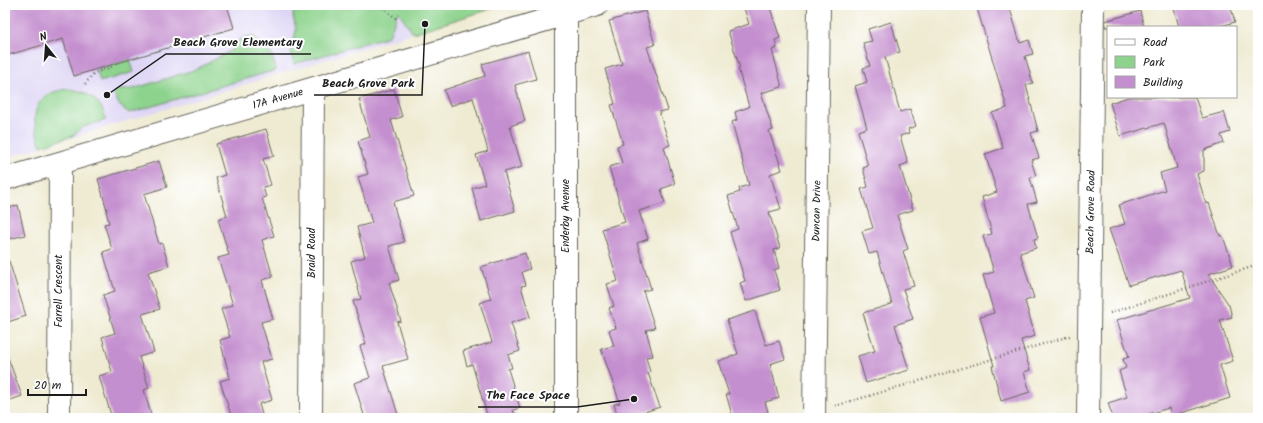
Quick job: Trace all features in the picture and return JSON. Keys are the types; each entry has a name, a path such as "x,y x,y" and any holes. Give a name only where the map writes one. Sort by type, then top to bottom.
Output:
{"street":[{"name":"17A Avenue","path":"5,179 597,5"},
{"name":"Duncan Drive","path":"814,415 819,5"},
{"name":"Beach Grove Road","path":"1088,418 1093,5"},
{"name":"Enderby Avenue","path":"566,14 566,418"},
{"name":"Braid Road","path":"311,418 313,89"},
{"name":"Farrell Crescent","path":"59,418 60,163"}],"path":[{"path":"380,5 398,20"},
{"path":"84,84 94,73 114,66"},
{"path":"814,415 1089,330 1102,315 1258,265"}],"shaded area":[{"path":"5,5 397,5 400,14 413,33 5,158"}],"green space":[{"path":"294,5 504,5 413,33 398,11 389,36 294,64 291,53 296,30 293,16"},
{"path":"246,37 254,37 272,55 276,70 129,113 120,106 113,94 118,90 133,89 197,69 232,50 238,41"},
{"path":"130,59 134,72 100,82 97,70"},
{"path":"69,89 82,92 98,102 106,120 83,127 73,136 41,146 35,125 37,107 41,100 48,95 57,91"}],"building":[{"path":"5,5 227,5 234,28 74,76 63,39 5,56"},
{"path":"743,5 769,5 780,38 775,40 777,48 772,50 782,87 761,93 773,130 769,131 782,170 770,174 781,209 769,212 780,248 774,250 779,268 774,270 780,290 746,301 740,283 745,281 730,232 738,229 728,196 740,192 739,188 749,185 732,122 737,120 735,112 749,107 738,68 740,68 728,31 749,24"},
{"path":"976,5 1009,5 1020,43 1029,40 1033,54 1025,56 1033,83 1026,85 1038,131 1031,133 1039,158 1031,160 1036,176 1030,178 1037,202 1028,204 1038,238 1034,239 1036,248 1020,253 1034,298 1025,301 1035,336 1021,340 1030,370 1024,372 1030,392 1001,401 992,366 994,366 980,317 994,313 983,275 994,272 983,236 992,234 982,197 997,192 985,154 1003,148 992,113 1007,108"},
{"path":"1173,5 1230,5 1235,22 1221,26 1179,26"},
{"path":"645,11 655,45 647,47 668,110 659,112 670,145 664,147 675,184 661,189 665,203 639,211 648,239 637,243 651,289 643,291 655,328 646,330 653,356 646,357 650,372 648,373 660,407 625,418 618,418 614,404 620,403 601,349 614,346 609,330 616,328 609,308 614,306 607,284 618,281 602,229 625,222 609,167 622,163 617,146 623,144 611,105 615,104 605,69 622,64 609,21"},
{"path":"1140,11 1144,26 1105,27 1105,21"},
{"path":"891,22 900,52 885,57 900,112 910,109 916,126 908,129 909,133 900,136 908,163 900,166 913,210 897,215 908,249 903,251 914,286 903,289 913,319 895,325 909,370 866,383 858,356 875,351 863,313 892,304 877,252 869,254 862,231 873,228 861,189 868,187 863,168 868,166 858,131 867,128 855,86 867,82 863,68 870,66 863,43 872,41 868,29"},
{"path":"528,51 536,79 515,85 525,121 510,126 522,167 504,172 515,211 481,221 472,188 485,184 476,155 488,151 473,98 450,106 444,90 485,76 482,64"},
{"path":"394,89 402,117 391,120 414,196 393,202 404,242 389,246 399,280 389,283 401,321 397,322 408,359 383,366 399,418 365,418 354,383 370,378 360,346 366,344 353,301 361,299 351,261 365,257 357,227 372,223 358,177 368,174 358,141 370,137 359,99"},
{"path":"1125,98 1195,98 1202,118 1224,112 1230,132 1221,135 1224,143 1204,150 1204,171 1197,174 1206,204 1209,203 1220,236 1223,236 1233,266 1208,274 1229,305 1232,317 1220,320 1233,361 1220,365 1230,398 1172,416 1169,408 1135,418 1113,418 1108,403 1127,397 1119,371 1126,368 1123,359 1129,357 1117,320 1190,298 1181,270 1129,285 1109,229 1125,224 1119,205 1165,190 1160,173 1177,168 1164,123 1120,136 1110,103"},
{"path":"266,129 274,156 263,159 271,185 263,187 266,197 262,198 274,236 262,240 273,277 262,280 273,319 261,322 272,359 261,362 272,400 259,404 263,418 232,418 220,381 230,378 220,340 230,337 221,309 233,305 218,258 229,255 218,219 227,216 216,178 225,175 216,144"},
{"path":"159,161 167,187 144,194 159,244 162,243 169,266 148,272 160,309 142,314 154,352 139,357 149,388 144,390 152,418 112,418 99,376 112,372 102,337 115,333 103,295 115,291 103,252 112,249 104,224 109,223 107,210 98,179"},
{"path":"18,205 25,235 5,240 5,209"},
{"path":"525,253 530,269 522,272 526,285 521,286 530,317 511,323 520,351 508,355 512,368 508,369 520,408 513,410 516,418 488,418 472,364 467,366 463,351 492,342 480,303 491,299 481,267"},
{"path":"5,261 9,261 26,316 5,323"},
{"path":"755,311 766,345 779,341 785,359 770,364 779,398 765,402 768,412 747,418 733,418 726,394 729,394 718,361 738,354 727,320"},
{"path":"5,355 7,355 22,396 5,402"}],"place":[{"name":"Beach Grove Park","path":"425,24"},
{"name":"Beach Grove Elementary","path":"107,95"},
{"name":"The Face Space","path":"634,399"}]}
